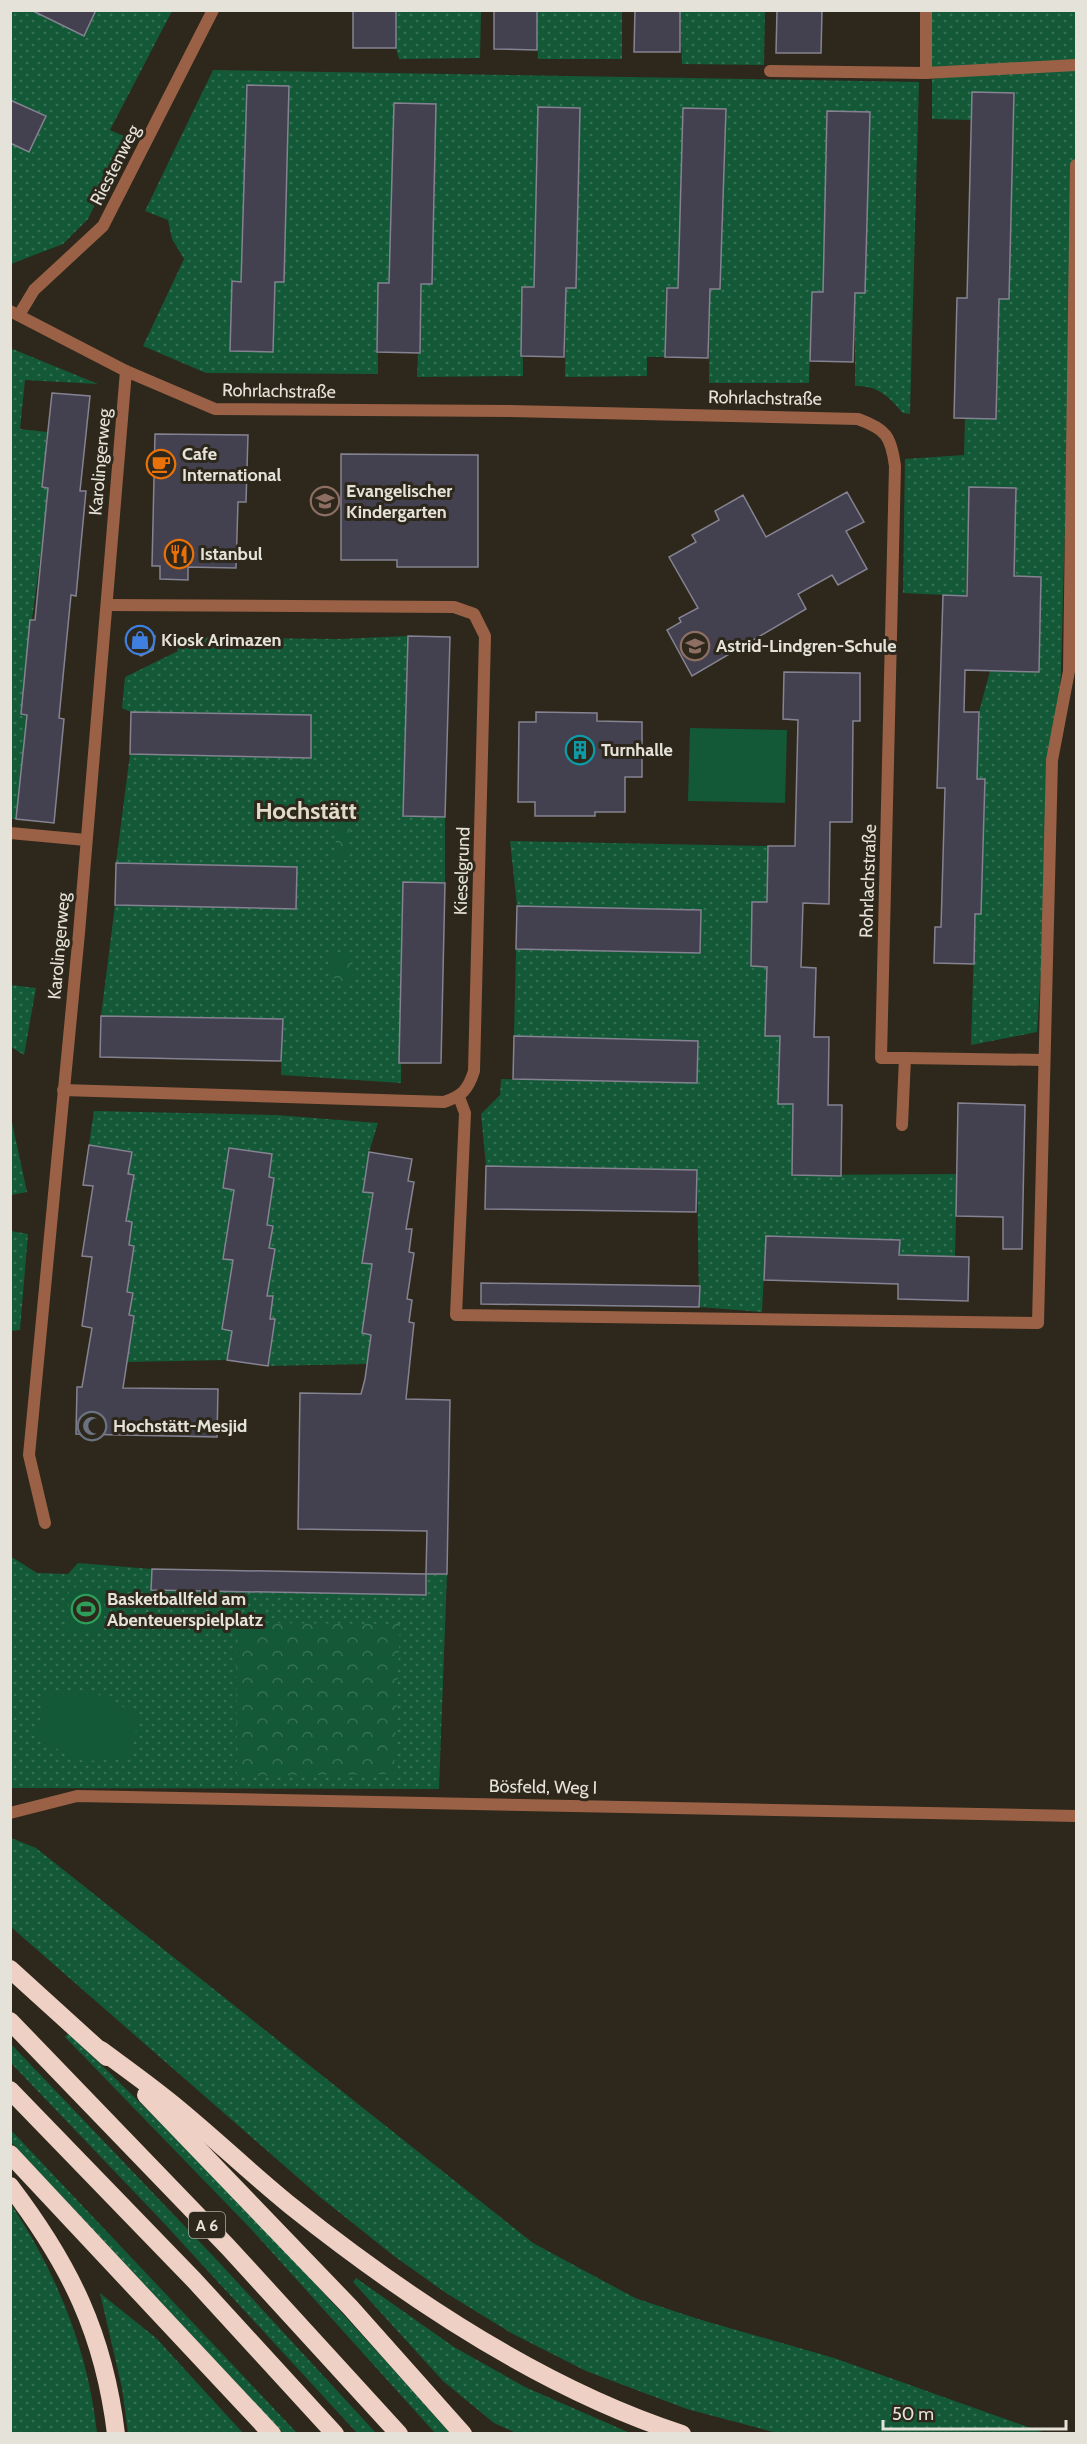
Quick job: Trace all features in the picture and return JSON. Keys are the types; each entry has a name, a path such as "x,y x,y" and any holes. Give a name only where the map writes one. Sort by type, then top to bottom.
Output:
{"highway":[{"path":"10,1969 101,2050 218,2168 350,2307 464,2433"},
{"name":"A 6","path":"10,2021 228,2247 399,2433"},
{"path":"101,2050 170,2102 227,2154 362,2261 469,2331 587,2396 682,2433"},
{"name":"A 6","path":"10,2090 194,2280 335,2433"},
{"path":"10,2154 272,2433"},
{"path":"10,2186 42,2229 79,2294 102,2360 116,2433"}],"street":[{"name":"Riestenweg","path":"15,313 34,290 103,226 213,10"},
{"path":"926,10 926,73"},
{"path":"770,71 926,73 1077,65"},
{"path":"63,1090 444,1102 459,1097 465,1113 456,1315 1038,1323 1052,760 1069,671 1077,165"},
{"name":"Rohrlachstraße","path":"15,313 126,371 215,409 521,411 858,418 880,427 892,446 895,466 880,1058 1044,1060"},
{"name":"Karolingerweg","path":"45,1522 29,1455 107,606 126,371"},
{"name":"Kieselgrund","path":"107,606 454,607 474,614 485,636 477,982 474,1071 469,1087 459,1097"},
{"path":"10,833 86,840"},
{"path":"902,1125 905,1058"},
{"name":"Bösfeld, Weg I","path":"10,1813 77,1797 1077,1816"}],"green space":[{"path":"11,11 172,11 110,130 128,138 88,219 63,244 11,264"},
{"path":"396,11 481,11 480,58 399,59 396,48"},
{"path":"537,11 622,11 622,59 538,59"},
{"path":"680,11 765,11 764,65 682,64"},
{"path":"930,11 1076,11 1076,113 1061,673 1037,1032 971,1045 975,914 981,914 985,779 977,779 979,712 990,671 1039,671 1041,577 1014,576 969,488 966,596 903,593 905,459 964,455 965,418 996,419 999,299 1009,299 1014,93 973,92 972,120 932,119 932,79 1038,69 930,67"},
{"path":"213,70 919,82 910,414 903,413 888,397 877,390 855,386 855,293 865,292 870,112 827,112 823,292 812,292 809,383 709,383 710,289 720,289 725,109 683,108 678,288 667,288 665,357 647,357 647,376 565,377 566,288 576,288 580,108 538,107 534,287 522,288 523,376 417,377 421,284 432,284 436,104 394,103 389,283 378,283 378,374 206,373 143,346 184,259 172,239 168,220 145,211","holes":["247,85 289,87 284,282 275,282 273,352 230,351 232,281 241,282"]},
{"path":"10,348 98,384 25,380 20,429 47,432 42,487 48,488 21,714 27,715 16,819 10,819"},
{"path":"408,636 403,816 445,817 445,883 403,883 401,1083 281,1075 282,1019 101,1016 115,905 296,909 296,867 116,863 130,754 311,757 311,715 131,712 122,708 125,677 178,651 173,642 177,637 339,639"},
{"path":"690,728 787,730 785,803 688,801"},
{"path":"348,794 352,803 348,857 344,861 335,854 338,802"},
{"path":"510,841 768,846 767,902 752,902 751,966 767,967 765,1035 780,1036 778,1104 793,1104 792,1175 957,1174 955,1257 899,1255 899,1240 766,1236 762,1312 699,1307 697,1170 486,1166 481,1114 500,1095 501,1079 697,1083 697,1041 514,1036 516,949 699,953 700,910 517,906"},
{"path":"340,953 351,959 353,980 341,982 332,976 329,966 330,954"},
{"path":"11,985 36,988 24,1055 11,1047"},
{"path":"94,1111 276,1115 378,1123 369,1152 363,1191 373,1193 363,1263 372,1264 362,1333 371,1335 367,1364 268,1366 274,1319 270,1319 273,1296 267,1296 275,1249 269,1248 273,1226 267,1225 274,1179 269,1177 272,1154 234,1190 223,1259 233,1260 222,1329 232,1331 227,1360 127,1362 134,1316 129,1315 132,1293 127,1292 134,1246 129,1245 132,1223 126,1221 134,1175 128,1174 132,1152 89,1145"},
{"path":"11,1118 27,1192 10,1195"},
{"path":"11,1231 28,1234 20,1330 11,1331"},
{"path":"10,1556 37,1573 68,1574 78,1563 152,1569 152,1590 425,1595 426,1574 447,1574 439,1789 11,1788"},
{"name":"Basketballfeld am Abenteuerspielplatz","path":"69,1587 105,1589 103,1632 68,1630"},
{"path":"236,1623 400,1624 394,1774 237,1776"},
{"path":"45,1694 97,1694 139,1715 130,1759 83,1761 36,1739"},
{"path":"11,1838 36,1848 533,2243 635,2298 698,2319 834,2358 1045,2433 777,2433 687,2409 586,2371 513,2334 446,2293 394,2256 320,2197 11,1927"},
{"path":"68,2033 264,2229 450,2433 435,2433 251,2229 65,2037"},
{"path":"10,2043 215,2258 376,2433 357,2433 161,2220 11,2063"},
{"path":"10,2129 297,2433 283,2433 11,2142"},
{"path":"11,2204 43,2258 68,2314 86,2372 97,2433 12,2433"},
{"path":"356,2278 454,2347 525,2387 630,2433 516,2433 494,2423 443,2381 353,2282"},
{"path":"100,2293 156,2338 243,2433 128,2433 122,2388"}],"building":[{"path":"31,10 96,10 84,36"},
{"path":"353,10 396,10 396,48 353,48"},
{"path":"494,10 537,10 537,50 494,49"},
{"path":"635,10 680,10 680,52 634,52"},
{"path":"777,10 822,10 821,53 776,53"},
{"path":"247,85 289,86 284,282 275,282 273,352 230,351 232,281 241,282"},
{"path":"972,92 1014,93 1009,299 999,299 996,419 954,418 957,298 967,298"},
{"path":"10,100 46,116 29,152 10,143"},
{"path":"394,103 436,104 432,284 421,284 420,353 377,352 378,283 389,283"},
{"path":"538,107 580,108 576,288 566,288 564,357 521,356 522,287 534,287"},
{"path":"683,108 726,109 720,289 710,289 708,358 665,357 667,288 678,288"},
{"path":"827,111 870,112 865,293 855,293 853,362 810,361 812,292 823,292"},
{"path":"52,393 90,396 80,491 86,491 76,596 71,595 59,718 64,719 54,823 16,819 27,715 21,714 30,620 35,620 48,488 42,487"},
{"path":"155,434 248,435 246,502 238,502 236,568 188,567 188,580 160,579 160,566 152,566"},
{"path":"341,454 478,455 478,567 397,567 397,560 341,560"},
{"path":"969,487 1016,488 1014,576 1041,577 1039,672 965,670 964,712 979,712 977,779 985,779 981,914 975,914 974,964 934,963 935,927 941,927 945,788 937,788 943,595 967,596"},
{"path":"847,492 864,522 846,531 867,569 838,585 832,575 798,594 806,609 692,676 667,630 681,622 679,618 698,608 669,557 696,542 692,535 719,520 715,511 743,495 766,537"},
{"path":"143,627 155,636 153,650 141,656 128,648 130,633"},
{"path":"408,636 450,637 445,817 403,816"},
{"path":"784,672 860,673 860,721 853,721 852,822 830,822 829,904 803,903 801,967 816,968 814,1037 829,1037 828,1105 842,1105 841,1176 792,1175 793,1104 778,1104 780,1036 765,1036 767,967 751,966 752,902 767,902 768,846 795,846 798,720 783,719"},
{"path":"131,712 311,715 311,758 130,754"},
{"name":"Turnhalle","path":"536,712 597,713 597,721 642,722 642,777 625,777 625,812 595,812 595,816 535,816 535,802 518,802 519,722 536,722"},
{"path":"116,863 297,867 296,909 115,905"},
{"path":"403,882 445,883 441,1063 399,1063"},
{"path":"517,906 701,910 700,953 516,949"},
{"path":"101,1016 283,1019 281,1061 100,1057"},
{"path":"514,1036 698,1041 697,1083 513,1079"},
{"path":"958,1103 1025,1105 1022,1249 1003,1249 1003,1217 956,1216"},
{"path":"89,1145 132,1152 128,1174 134,1175 126,1221 132,1222 129,1245 134,1246 127,1292 133,1293 129,1315 134,1316 123,1388 218,1389 217,1437 76,1434 77,1387 82,1387 92,1328 82,1326 92,1257 82,1256 93,1186 83,1185"},
{"path":"229,1148 272,1154 269,1177 274,1178 267,1225 273,1226 269,1248 275,1249 267,1296 273,1296 270,1319 275,1319 268,1366 227,1360 232,1331 222,1329 233,1260 223,1259 234,1190 223,1188"},
{"path":"369,1152 412,1159 408,1181 414,1182 406,1229 412,1229 409,1252 414,1253 407,1299 412,1300 409,1322 414,1323 406,1399 450,1400 447,1574 426,1574 427,1531 298,1529 300,1393 361,1394 365,1379 371,1335 362,1333 372,1264 362,1263 373,1193 363,1192"},
{"path":"486,1166 697,1170 696,1212 485,1209"},
{"path":"766,1236 900,1240 899,1255 969,1257 968,1301 898,1299 898,1284 764,1280"},
{"path":"481,1283 700,1286 699,1307 481,1304"},
{"path":"152,1569 426,1574 426,1595 151,1590"}],"place":[{"name":"Cafe International","path":"161,464"},
{"name":"Evangelischer Kindergarten","path":"325,501"},
{"name":"Istanbul","path":"179,554"},
{"name":"Kiosk Arimazen","path":"140,640"},
{"name":"Astrid-Lindgren-Schule","path":"695,646"},
{"name":"Turnhalle","path":"580,750"},
{"name":"Hochstätt-Mesjid","path":"92,1426"},
{"name":"Basketballfeld am Abenteuerspielplatz","path":"86,1609"}],"district":[{"name":"Hochstätt","path":"306,810"}]}
